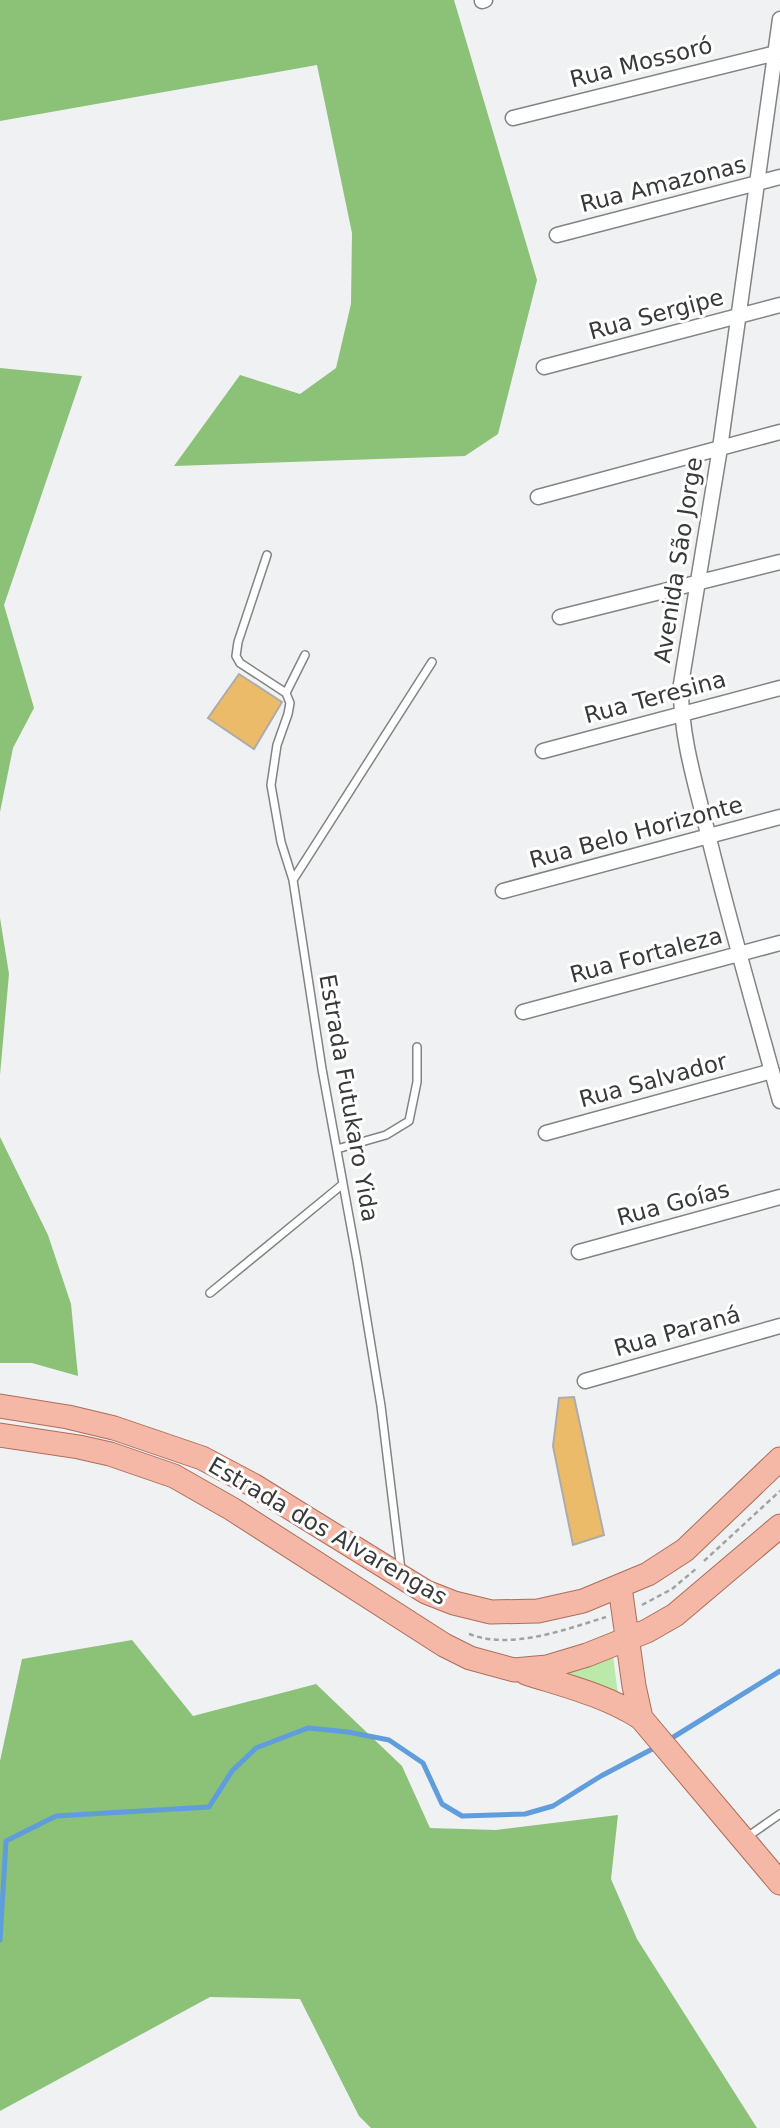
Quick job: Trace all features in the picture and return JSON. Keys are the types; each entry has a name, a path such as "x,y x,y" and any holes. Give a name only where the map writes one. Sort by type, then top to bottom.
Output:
{"main road":[{"name":"Estrada dos Alvarengas","path":"0,1406 114,1428 202,1458 253,1485 426,1592 481,1610 505,1612 538,1611 570,1605 648,1574 685,1550 780,1459"},
{"name":"Estrada dos Alvarengas","path":"0,1435 100,1452 174,1476 256,1523 444,1645 470,1658 514,1670 557,1664 627,1640 661,1624 692,1602 780,1526"},
{"path":"620,1587 634,1686 646,1725"},
{"path":"634,1686 645,1650 661,1624"},
{"path":"514,1670 594,1694 624,1707 646,1725 780,1883"}],"street":[{"name":"Avenida São Jorge","path":"780,19 778,52 756,184 720,448 681,684 687,750 780,1101"},
{"name":"Rua Mossoró","path":"513,117 778,52"},
{"name":"Rua Amazonas","path":"557,235 780,177"},
{"name":"Rua Sergipe","path":"544,367 780,305"},
{"path":"538,497 780,432"},
{"path":"560,617 780,562"},
{"name":"Rua Teresina","path":"543,751 780,688"},
{"name":"Rua Belo Horizonte","path":"503,891 780,817"},
{"name":"Rua Fortaleza","path":"523,1012 780,943"},
{"name":"Rua Salvador","path":"546,1133 772,1071"},
{"name":"Rua Goías","path":"579,1252 780,1197"},
{"name":"Rua Paraná","path":"585,1381 780,1326"}],"lane":[{"path":"267,555 236,656 240,663 286,693 305,655"},
{"path":"293,880 432,662"},
{"name":"Estrada Futukaro Yida","path":"286,693 290,703 289,714 277,745 271,785 281,842 293,880 381,1406 402,1577"},
{"path":"337,1149 386,1135 409,1121 417,1082 417,1047"},
{"path":"210,1293 344,1184"},
{"path":"744,1839 780,1814"}],"green space":[{"path":"0,0 454,0 537,280 498,434 465,456 174,466 240,375 300,394 336,368 351,304 352,233 317,65 0,121"},
{"path":"0,368 82,376 4,605 34,708 13,748 0,812"},
{"path":"0,918 9,974 0,1075"},
{"path":"0,1137 48,1235 71,1304 78,1376 32,1363 0,1363"},
{"path":"132,1640 193,1716 316,1684 402,1766 430,1828 496,1830 618,1815 611,1879 637,1939 757,2128 371,2128 359,2116 300,1999 210,1997 0,2111 0,1761 22,1659"},
{"path":"613,1655 618,1695 564,1671"}],"building":[{"path":"239,674 282,702 254,749 208,718"},
{"path":"574,1397 604,1535 573,1545 553,1446 559,1398"}],"waterway":[{"path":"667,1741 780,1671"},
{"path":"0,1940 6,1841 56,1816 209,1807 232,1771 256,1748 308,1728 389,1740 423,1763 442,1804 462,1816 525,1814 553,1806 601,1776 658,1746"}]}
